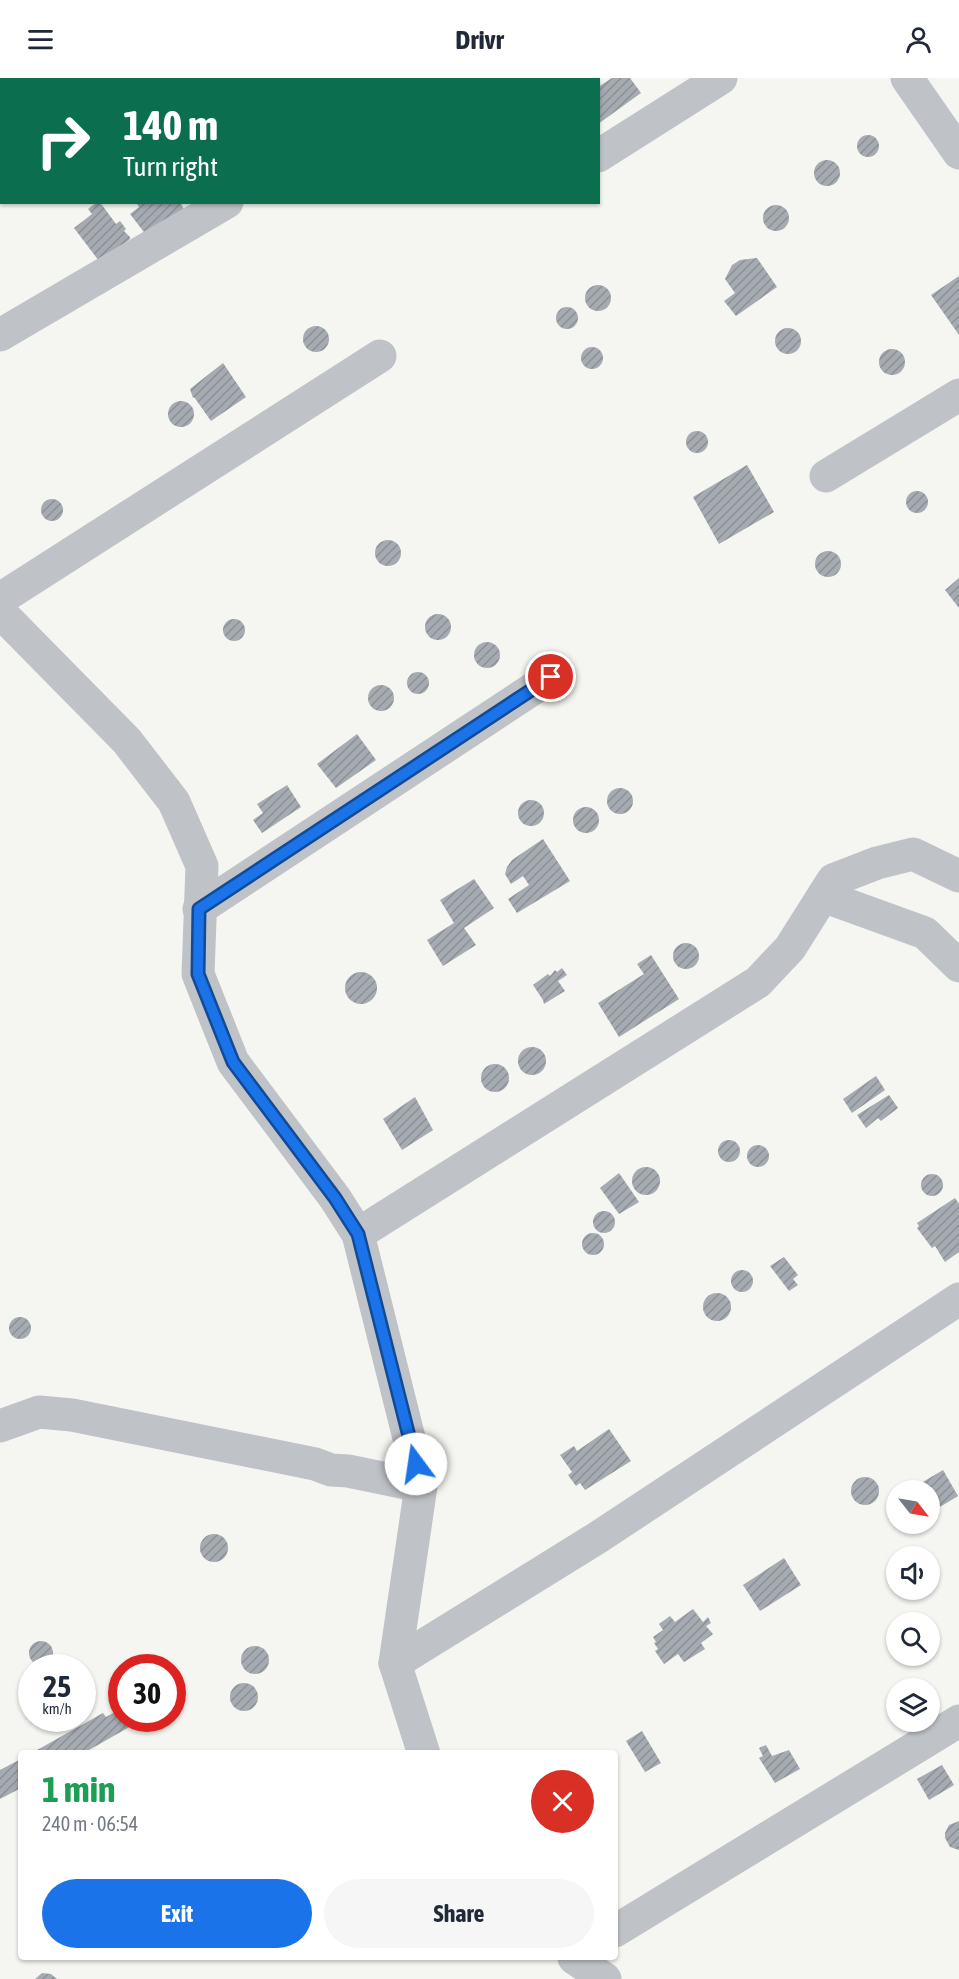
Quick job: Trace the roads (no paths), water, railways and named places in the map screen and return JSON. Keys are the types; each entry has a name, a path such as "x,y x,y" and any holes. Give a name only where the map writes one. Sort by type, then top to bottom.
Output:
{"street":[{"path":"600,155 721,78"},
{"path":"907,78 959,153"},
{"path":"0,335 224,204"},
{"path":"0,599 380,356"},
{"path":"826,476 959,395"},
{"path":"0,612 127,741 174,802 202,866 198,974 233,1062 335,1198 358,1234 422,1486 395,1663 423,1750"},
{"path":"199,909 551,677"},
{"path":"358,1234 758,982 790,948 833,880 877,863 913,854 959,876"},
{"path":"823,896 925,933 959,966"},
{"path":"395,1663 597,1538 959,1299"},
{"path":"0,1426 39,1412 72,1415 315,1464 331,1470 348,1471 422,1486"},
{"path":"618,1929 959,1722"},
{"path":"577,1960 605,1979"}]}
